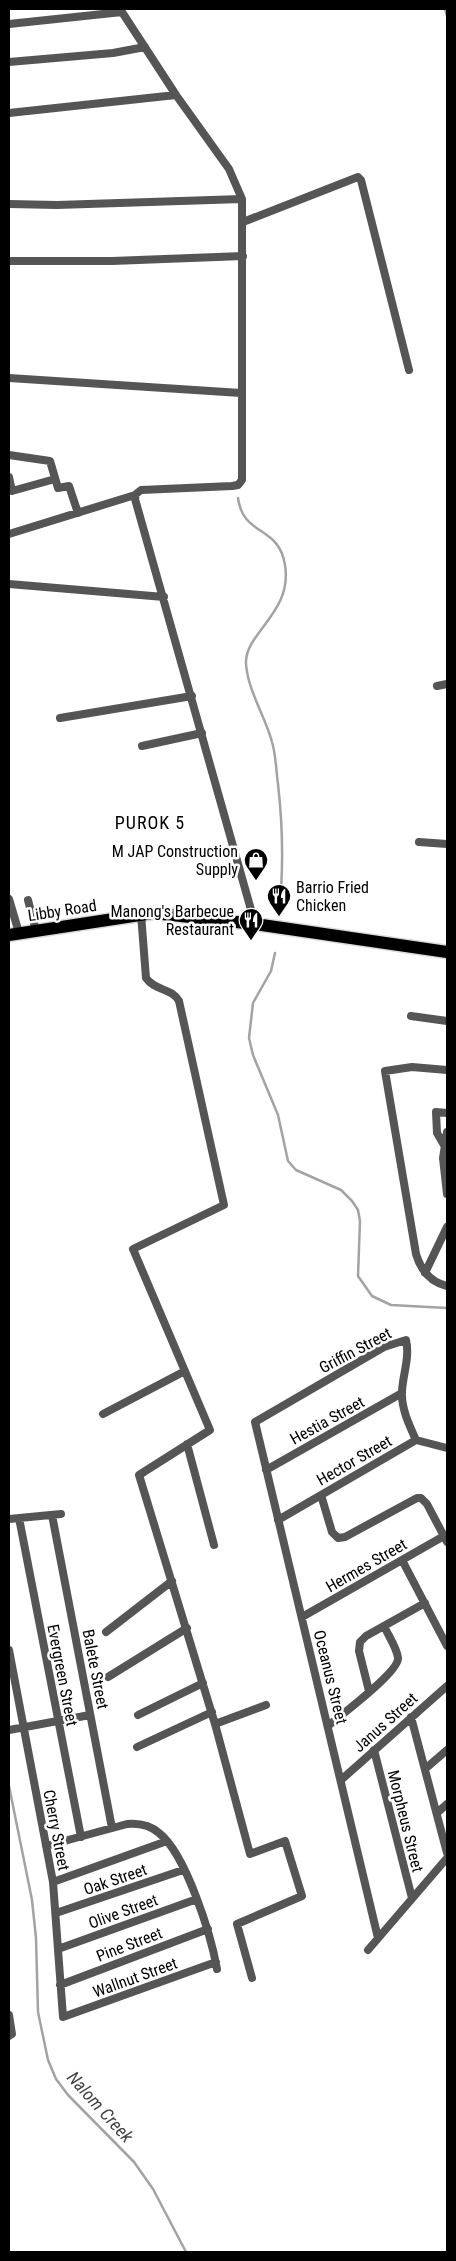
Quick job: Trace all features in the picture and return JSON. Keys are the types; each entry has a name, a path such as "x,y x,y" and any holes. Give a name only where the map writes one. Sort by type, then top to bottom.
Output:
{"main road":[{"name":"Libby Road","path":"14,934 141,914 171,914 255,924 447,952"}],"street":[{"path":"9,24 121,10 176,95 229,169 242,199 244,465 241,483 232,486 146,490 138,492 135,496 9,534"},
{"path":"9,62 145,47"},
{"path":"9,112 176,95"},
{"path":"243,222 358,177 364,183 409,370"},
{"path":"9,204 57,205 242,199"},
{"path":"9,261 112,261 243,256"},
{"path":"9,378 242,393"},
{"path":"9,456 50,461 58,488 69,486 78,513"},
{"path":"9,478 12,491 55,479"},
{"path":"135,496 255,924"},
{"path":"9,584 164,597"},
{"path":"437,686 447,684"},
{"path":"60,718 192,696"},
{"path":"142,746 202,733"},
{"path":"419,842 447,844"},
{"path":"9,899 14,934"},
{"path":"28,900 36,930"},
{"path":"141,914 146,978 154,986 173,994 178,1001 224,1205 133,1248 210,1430 139,1476 212,1712 250,1854 285,1841 302,1896 237,1924 252,1978"},
{"path":"411,1016 447,1021"},
{"path":"447,1070 412,1067 385,1071 416,1254 425,1273 436,1282 447,1286"},
{"path":"444,1145 437,1134 436,1112 447,1113"},
{"path":"447,1132 443,1158 447,1194"},
{"path":"425,1273 447,1227"},
{"name":"Griffin Street","path":"254,1422 384,1347 406,1340 408,1354 402,1393 406,1415 416,1440"},
{"path":"103,1414 185,1371"},
{"name":"Hestia Street","path":"266,1470 402,1393"},
{"name":"Oceanus Street","path":"254,1422 378,1938"},
{"name":"Hector Street","path":"278,1520 416,1440 447,1448"},
{"path":"187,1444 214,1545"},
{"path":"321,1495 332,1532 338,1538 345,1537 417,1498 421,1498 427,1504 446,1539"},
{"path":"9,1519 61,1514"},
{"name":"Balete Street","path":"52,1515 112,1828"},
{"name":"Evergreen Street","path":"19,1518 81,1837"},
{"name":"Hermes Street","path":"302,1617 402,1560 446,1539"},
{"path":"402,1560 447,1646"},
{"path":"106,1632 172,1582"},
{"path":"370,1691 359,1651 360,1642 366,1636 425,1603"},
{"path":"328,1726 394,1668 398,1659 384,1626"},
{"path":"108,1677 187,1628"},
{"name":"Cherry Street","path":"9,1650 52,1882 63,2017"},
{"path":"138,1715 203,1683"},
{"name":"Janus Street","path":"341,1780 447,1686"},
{"path":"215,1724 266,1705"},
{"path":"137,1748 212,1712"},
{"path":"9,1730 90,1715"},
{"path":"411,1717 447,1853"},
{"name":"Morpheus Street","path":"374,1750 412,1898"},
{"path":"425,1769 447,1750"},
{"path":"437,1813 447,1804"},
{"path":"46,1846 135,1823 154,1829 167,1841 183,1870 197,1899 208,1929"},
{"path":"52,1882 167,1841"},
{"path":"368,1950 447,1858"},
{"name":"Oak Street","path":"56,1913 183,1870"},
{"name":"Olive Street","path":"58,1949 197,1899"},
{"name":"Wallnut Street","path":"63,2017 217,1966 208,1929"},
{"name":"Pine Street","path":"60,1985 208,1929"},
{"path":"9,2015 10,2035"}],"waterway":[{"path":"445,9 447,16"},
{"path":"238,498 241,510 247,519 253,526 276,543 285,565 286,582 282,596 276,609 252,642 247,653 246,664 253,694 269,732 275,757 282,848 279,912"},
{"path":"275,953 271,971 253,1003 249,1038 253,1055 278,1115 288,1161 296,1170 341,1190 358,1210 360,1221 358,1276 372,1296 391,1305 447,1308"},
{"name":"Nalom Creek","path":"9,1786 32,1900 36,1938 38,2012 48,2060 56,2079 68,2095 134,2162 153,2189 186,2252"}],"place":[{"name":"M JAP Construction Supply","path":"256,881"},
{"name":"Barrio Fried Chicken","path":"279,917"},
{"name":"Manong's Barbecue Restaurant","path":"251,941"}],"district":[{"name":"PUROK 5","path":"150,823"}]}
